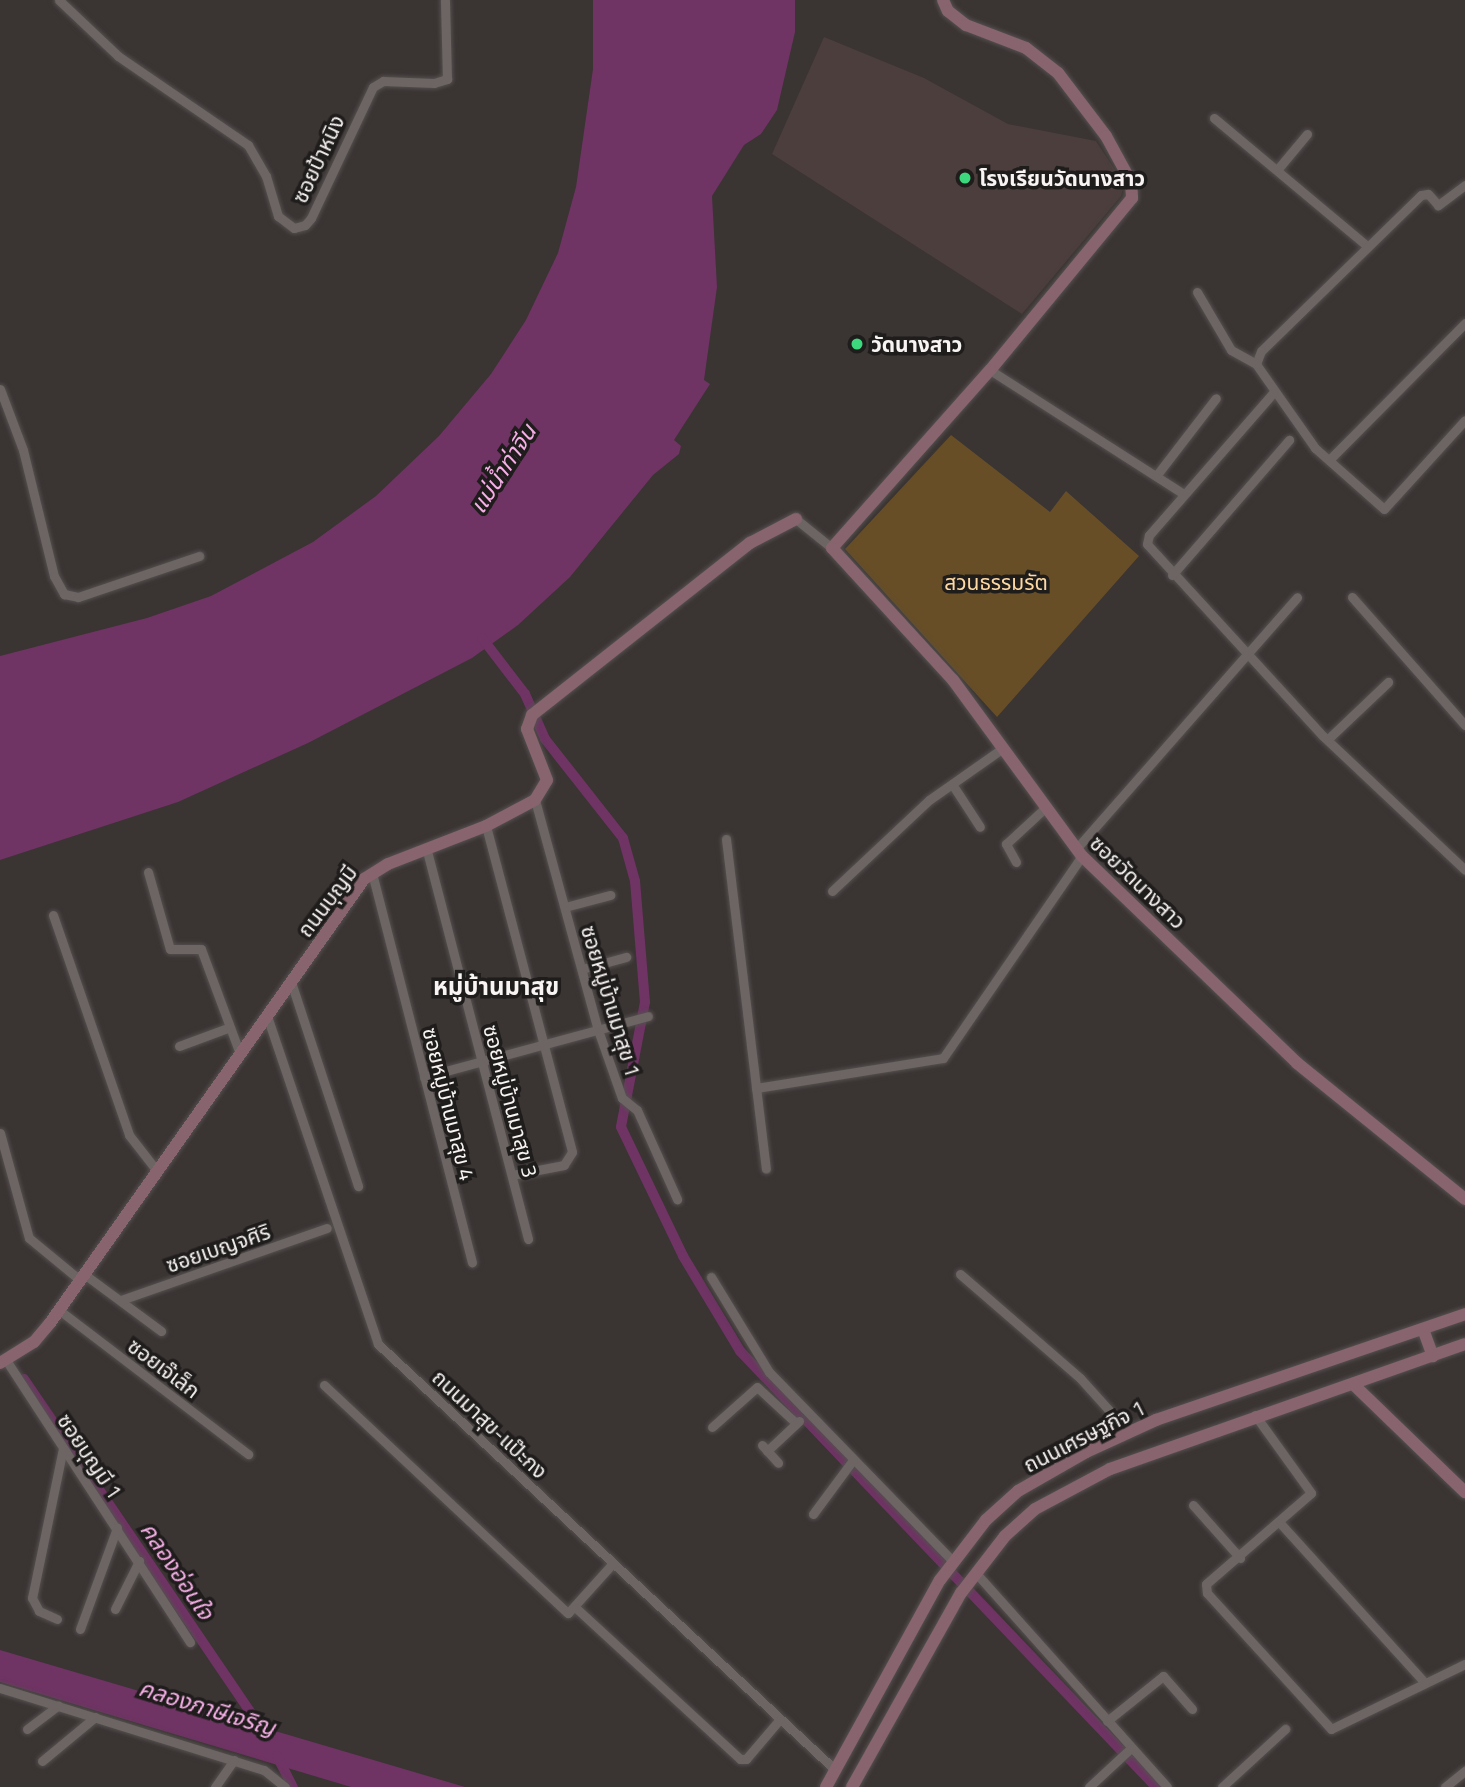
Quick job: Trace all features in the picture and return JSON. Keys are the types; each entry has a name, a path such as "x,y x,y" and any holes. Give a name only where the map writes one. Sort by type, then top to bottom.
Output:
{"street":[{"name":"ซอยป้าหนิง","path":"59,0 118,56 248,145 266,176 278,216 293,228 310,218 373,87 383,81 434,83 447,79 445,0"},
{"path":"535,800 547,780 527,729 535,712 750,543 796,519 832,548 989,370 1129,205 1131,182 1103,131 1047,62 1026,48 966,25 948,11 943,0"},
{"path":"1214,118 1367,246"},
{"path":"1277,170 1307,134"},
{"path":"1255,365 1261,351 1421,195 1428,194 1438,205 1465,185"},
{"path":"1197,292 1231,350 1255,365 1273,393 1328,460 1384,509 1465,420"},
{"path":"1328,460 1465,323"},
{"path":"989,370 1184,494"},
{"path":"0,389 23,450 54,576 64,594 78,597 199,556"},
{"path":"1273,393 1149,535 1147,544 1172,575 1328,739 1465,870"},
{"path":"1156,476 1216,398"},
{"path":"1172,575 1289,440"},
{"name":"ซอยวัดนางสาว","path":"832,548 953,680 1079,853 1297,1063 1465,1199"},
{"path":"756,1088 943,1058 1079,853 1297,597"},
{"path":"1352,597 1465,725"},
{"path":"1328,739 1388,682"},
{"path":"832,891 952,784 1003,748"},
{"path":"952,784 981,827"},
{"name":"ถนนบุญมี","path":"5,1363 34,1342 59,1310 356,888 372,873 486,826 535,800"},
{"name":"ซอยหมู่บ้านมาสุข 1","path":"535,800 598,1030 624,1103 637,1110 677,1199"},
{"path":"1016,862 1006,845 1045,808"},
{"path":"486,826 571,1159 564,1166 512,1175"},
{"path":"726,839 766,1169"},
{"name":"ซอยหมู่บ้านมาสุข 3","path":"427,850 528,1239"},
{"path":"148,872 170,949 201,949 240,1055"},
{"name":"ซอยหมู่บ้านมาสุข 4","path":"372,873 472,1262"},
{"path":"565,907 610,895"},
{"path":"53,915 129,1135 157,1171"},
{"path":"582,969 626,957"},
{"path":"291,982 358,1186"},
{"name":"ถนนมาสุข-แป๊ะกง","path":"267,1016 378,1344 831,1766"},
{"path":"424,1077 648,1016"},
{"path":"179,1046 230,1027"},
{"path":"0,1133 29,1238 82,1277 121,1300 161,1331"},
{"name":"ซอยเบญจศิริ","path":"121,1300 327,1228"},
{"path":"960,1274 1080,1378 1108,1409 1122,1436"},
{"path":"711,1277 769,1372 953,1560"},
{"name":"ซอยเจ๊เล็ก","path":"59,1310 248,1454"},
{"name":"ถนนเศรษฐกิจ 1","path":"826,1787 940,1580 986,1520 1018,1491 1122,1436 1465,1314"},
{"path":"1423,1329 1433,1356"},
{"name":"ถนนเศรษฐกิจ 1","path":"852,1787 975,1572 1004,1536 1059,1493 1111,1469 1255,1415 1465,1344"},
{"path":"0,1376 5,1363"},
{"name":"ซอยบุญมี 1","path":"5,1363 139,1561 190,1642"},
{"path":"324,1384 568,1613 576,1608 613,1563"},
{"path":"1353,1384 1465,1492"},
{"path":"712,1427 757,1387 796,1423"},
{"path":"778,1463 764,1448 806,1412"},
{"path":"1255,1415 1310,1488 1308,1497 1205,1589 1327,1726 1338,1726 1465,1664"},
{"path":"57,1619 39,1611 32,1598 63,1448"},
{"path":"813,1514 853,1460"},
{"path":"1193,1505 1240,1558"},
{"path":"1280,1523 1424,1682"},
{"path":"80,1629 117,1528"},
{"path":"115,1609 139,1561"},
{"path":"975,1572 1167,1787"},
{"path":"818,1787 940,1580"},
{"path":"861,1787 961,1593"},
{"path":"576,1608 740,1759 746,1759 780,1719"},
{"path":"1107,1721 1163,1676 1192,1709"},
{"path":"0,1688 233,1760 274,1775 285,1787"},
{"path":"27,1729 58,1706"},
{"path":"42,1761 95,1717"},
{"path":"1222,1787 1285,1728"},
{"path":"1089,1787 1131,1748"},
{"path":"215,1787 233,1760"},
{"path":"1445,1787 1465,1771"}],"shaded area":[{"name":"โรงเรียนวัดนางสาว","path":"824,37 924,78 1008,124 1096,141 1124,184 1121,196 1022,314 772,154"}],"green space":[{"name":"สวนธรรมรัต","path":"951,435 1050,512 1066,491 1139,556 997,717 845,549"}],"water":[{"name":"แม่น้ำท่าจีน","path":"593,0 795,0 795,32 777,110 761,134 744,145 712,196 717,287 704,380 710,384 674,440 681,446 679,454 653,475 570,577 518,625 472,658 308,743 178,802 0,860 0,656 147,618 211,596 313,542 376,496 439,436 491,374 526,320 558,253 576,187 593,69"},
{"path":"0,1650 465,1787 351,1787 0,1682"}],"waterway":[{"path":"482,638 525,694 545,739 623,838 635,881 645,1002 621,1127 683,1256 740,1351 1156,1787"},
{"name":"คลองอ่อนใจ","path":"24,1379 267,1737"},
{"name":"คลองอ่อนใจ","path":"277,1756 293,1787"}],"place":[{"name":"โรงเรียนวัดนางสาว","path":"965,178"},
{"name":"วัดนางสาว","path":"857,344"}],"district":[{"name":"หมู่บ้านมาสุข","path":"496,987"}],"water label":[{"name":"คลองภาษีเจริญ","path":"207,1708"}]}
